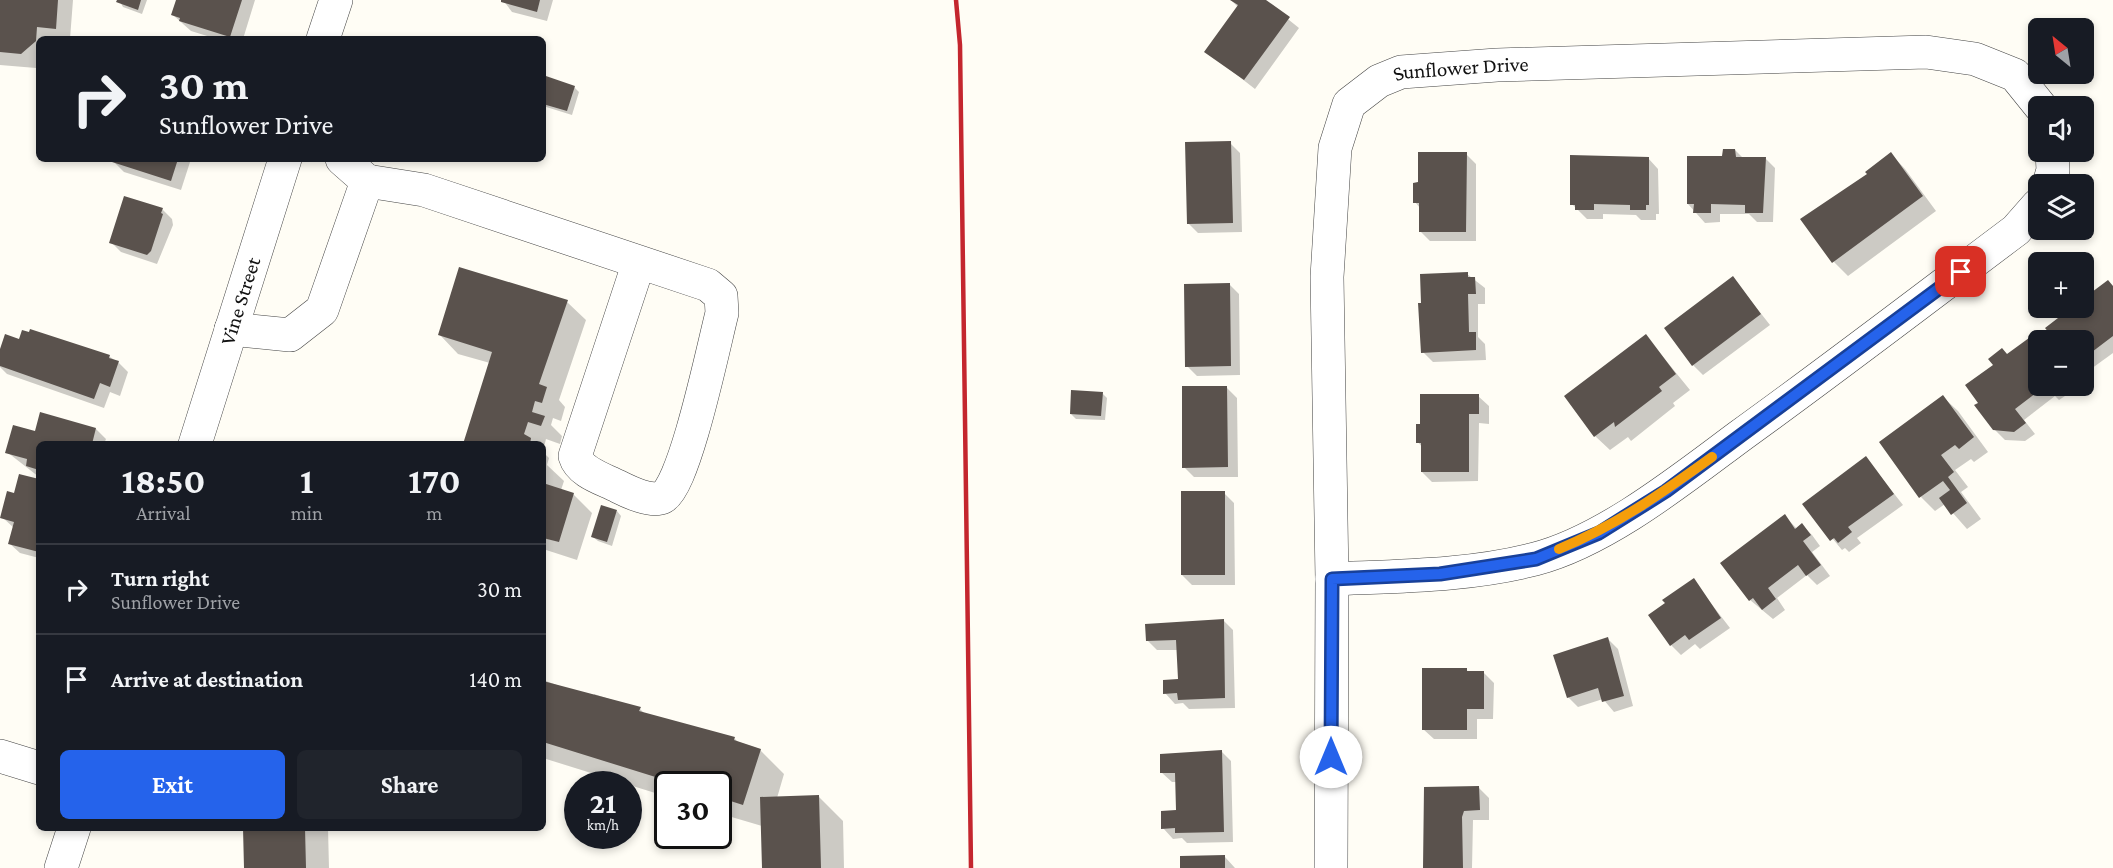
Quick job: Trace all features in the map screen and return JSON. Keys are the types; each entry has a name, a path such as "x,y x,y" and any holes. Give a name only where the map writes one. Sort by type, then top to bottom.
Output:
{"street":[{"path":"324,36 336,0"},
{"name":"Sunflower Drive","path":"1331,868 1332,579 1328,277 1335,148 1349,104 1379,81 1401,72 1497,65 1926,52 1975,59 2014,75 2032,96"},
{"name":"Vine Street","path":"196,441 284,162"},
{"path":"345,162 367,181 424,190 708,285 721,296 722,314 685,457 669,491 662,498 627,491 582,468 575,456 639,262"},
{"path":"231,329 290,335 322,310 367,181"},
{"path":"1332,579 1440,574 1536,559 1599,533 1666,491 1815,382 2016,230 2028,216"},
{"path":"0,756 36,767"},
{"path":"61,868 73,831"}],"building":[{"path":"0,0 58,0 56,29 37,27 36,41 21,54 0,52"},
{"path":"117,0 141,0 138,10 116,2"},
{"path":"176,0 242,0 230,36 179,21 180,18 171,15"},
{"path":"501,0 540,0 537,12 501,2"},
{"path":"1230,0 1266,0 1290,17 1244,80 1204,52 1238,5"},
{"path":"546,76 575,86 567,111 546,105"},
{"path":"1231,141 1233,223 1187,224 1185,142"},
{"path":"1723,149 1735,149 1736,157 1766,157 1763,213 1745,213 1745,205 1711,204 1711,213 1693,213 1694,204 1687,204 1687,156 1722,156"},
{"path":"1418,152 1467,152 1466,232 1419,232 1419,203 1413,203 1413,183 1418,182"},
{"path":"1891,152 1923,196 1832,263 1800,219 1867,174 1865,172"},
{"path":"1570,155 1649,157 1649,205 1646,205 1646,210 1630,210 1630,205 1594,204 1594,210 1575,210 1575,205 1570,205"},
{"path":"112,162 177,162 171,181"},
{"path":"124,196 163,208 151,251 147,255 109,243"},
{"path":"459,267 568,300 539,384 547,387 542,403 535,401 532,412 545,416 541,426 528,422 524,434 531,438 530,441 464,441 492,352 438,335"},
{"path":"1468,272 1468,277 1475,277 1476,294 1468,294 1469,332 1476,332 1476,350 1421,353 1418,303 1421,303 1420,274"},
{"path":"1733,276 1761,314 1692,366 1664,328"},
{"path":"2108,280 2113,286 2113,336 2094,350 2094,330 2047,330 2045,328 2058,318 2094,318 2094,290"},
{"path":"1230,283 1231,366 1185,367 1184,284"},
{"path":"30,329 110,355 109,358 119,361 110,387 100,383 94,399 0,366 0,349 5,334 19,339 22,330 29,332"},
{"path":"1646,334 1676,374 1659,387 1662,391 1615,427 1614,422 1594,437 1564,396"},
{"path":"2028,339 2028,396 2032,396 2015,409 2026,423 2014,432 1993,430 1974,405 1978,403 1965,385 1993,365 1988,359 2002,348 2007,354"},
{"path":"1182,386 1227,386 1228,467 1182,468"},
{"path":"1071,390 1103,392 1101,416 1070,414"},
{"path":"1420,394 1479,394 1479,414 1469,414 1469,472 1421,472 1421,443 1416,443 1416,424 1420,424"},
{"path":"1943,395 1974,437 1959,449 1955,445 1941,455 1954,472 1948,477 1967,503 1951,515 1939,498 1950,490 1943,481 1919,498 1879,442"},
{"path":"40,412 96,428 93,441 36,441 36,469 26,466 27,459 5,453 13,425 35,431"},
{"path":"1866,456 1894,494 1848,527 1852,532 1838,543 1834,538 1830,541 1802,504"},
{"path":"19,474 36,478 36,551 8,544 14,522 0,518 7,491 14,493"},
{"path":"546,484 574,493 559,542 546,539"},
{"path":"1181,491 1225,491 1225,575 1181,575"},
{"path":"601,505 617,510 607,542 591,537"},
{"path":"1785,514 1795,529 1802,523 1811,535 1803,541 1821,565 1806,576 1798,565 1768,588 1776,599 1762,610 1753,598 1749,601 1720,563"},
{"path":"1694,578 1721,618 1689,640 1685,635 1670,646 1648,615 1665,603 1662,600"},
{"path":"1224,619 1225,698 1178,700 1177,693 1163,694 1163,680 1178,679 1176,640 1146,641 1145,624"},
{"path":"1608,637 1624,696 1602,702 1598,688 1567,698 1553,655"},
{"path":"1422,668 1467,668 1467,671 1484,671 1484,709 1467,709 1467,730 1422,730"},
{"path":"546,682 641,707 639,711 735,737 734,740 761,749 743,805 732,801 732,771 654,771 654,777 546,743"},
{"path":"1222,750 1224,832 1175,833 1175,828 1161,829 1161,811 1176,810 1175,773 1160,773 1160,754"},
{"path":"1479,786 1480,810 1464,811 1462,817 1463,868 1423,868 1424,787"},
{"path":"819,795 821,868 762,868 760,797"},
{"path":"243,831 305,831 306,868 244,868"},
{"path":"1225,855 1225,868 1180,868 1180,856"}],"railway":[{"path":"956,0 960,45 971,868"}],"slow traffic":[{"path":"1559,549 1599,533 1666,491 1712,457"}],"route":[{"path":"1331,757 1332,579 1440,574 1536,559 1599,533 1666,491 1961,272"}]}
